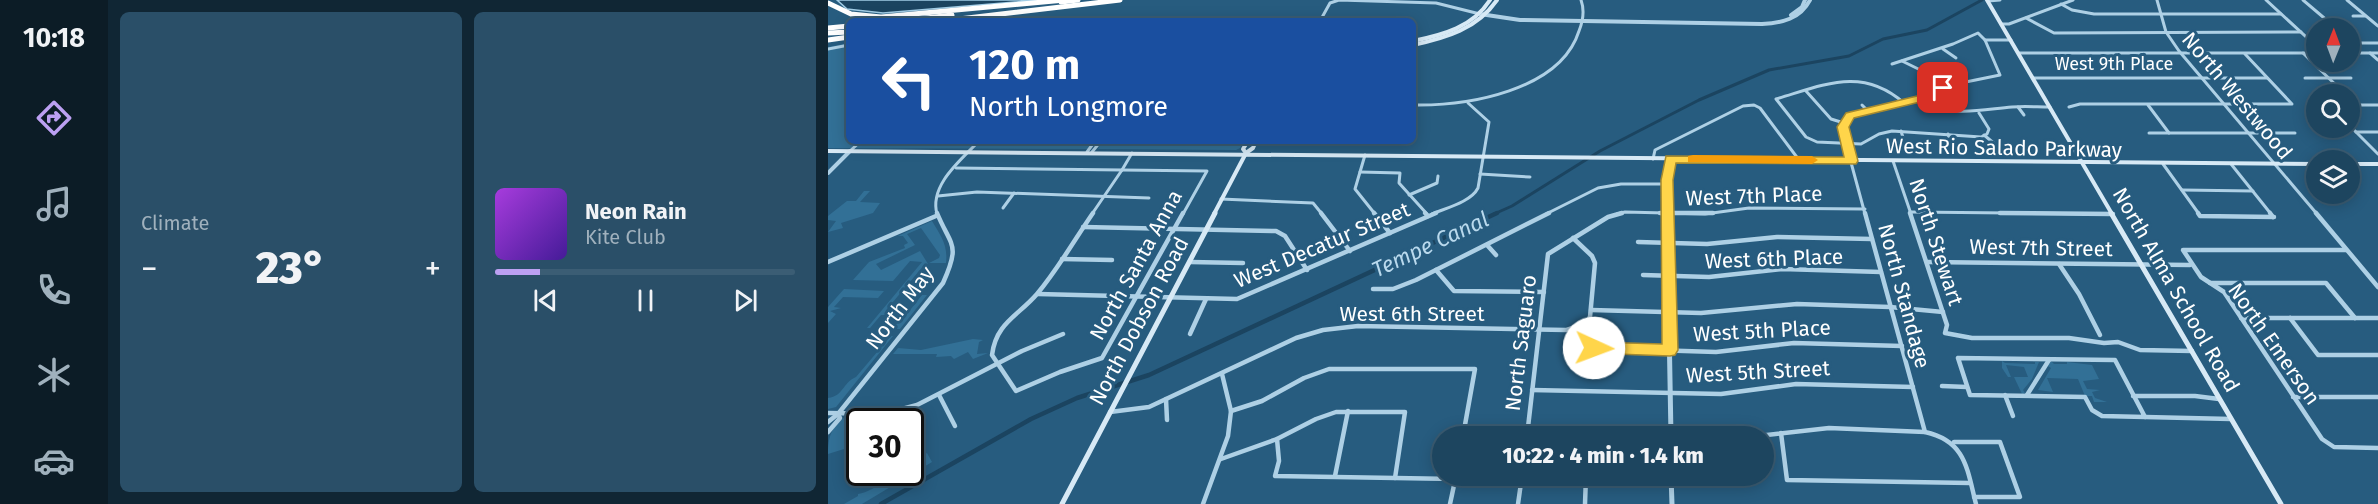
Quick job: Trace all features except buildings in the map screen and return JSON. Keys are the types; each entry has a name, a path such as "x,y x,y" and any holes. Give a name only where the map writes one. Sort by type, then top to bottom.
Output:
{"highway":[{"path":"828,2 845,12 886,16 1065,0"},
{"path":"926,18 1078,0"},
{"path":"968,18 1120,0"},
{"path":"988,18 1056,8"},
{"path":"828,28 846,26"},
{"path":"828,33 846,35"},
{"path":"828,39 846,36"}],"main road":[{"path":"1416,42 1454,30 1484,14 1491,0"},
{"path":"1416,42 1458,33 1484,14 1497,0"},
{"name":"North Alma School Road","path":"1988,1 2281,504"},
{"name":"North Dobson Road","path":"1246,144 1244,148 1246,153"},
{"name":"North Dobson Road","path":"1062,504 1221,199 1246,153 1255,144"},
{"name":"West Rio Salado Parkway","path":"828,151 1246,153 2084,164 2306,164"},
{"path":"2360,164 2378,164"}],"street":[{"path":"1322,18 1329,4 1337,0 1436,3 1512,20 1764,22 1793,14 1802,7 1805,0"},
{"path":"1416,105 1442,106 1468,103 1509,90 1550,69 1575,45 1580,36 1581,0"},
{"path":"1582,20 1770,24 1799,15 1810,0"},
{"path":"1988,1 2000,0"},
{"path":"2001,24 2009,24 2073,0"},
{"name":"North Westwood","path":"2157,0 2166,32 2181,53 2378,287"},
{"path":"2266,0 2306,37"},
{"path":"2303,0 2324,18"},
{"path":"2347,0 2378,26"},
{"path":"2061,4 2072,10 2094,14 2281,14"},
{"path":"2353,16 2366,16"},
{"path":"2026,18 2054,33 2301,32"},
{"path":"1806,91 1831,119 1844,123 1850,116 1867,110 1920,99 1951,85 2000,75 1985,40 1978,33 1942,48 1892,64"},
{"path":"1985,40 2011,40"},
{"path":"2360,43 2378,43"},
{"path":"828,49 846,46"},
{"path":"1942,48 1956,58"},
{"path":"2019,53 2303,53 2334,84"},
{"path":"2360,53 2378,53"},
{"path":"2370,53 2378,60"},
{"path":"2069,107 2080,104 2292,104 2244,54"},
{"path":"1901,61 1932,73 1951,85"},
{"name":"West 9th Place","path":"2033,78 2268,78"},
{"path":"2305,78 2351,78"},
{"path":"1904,103 1886,88 1853,79 1841,80 1776,99 1806,137 1823,143 1866,143 1883,132 1917,129 1948,134 1984,135 1996,145"},
{"path":"1920,99 1930,106 1947,112 1979,113 2018,107 2050,107"},
{"name":"West Decatur Street","path":"1037,294 1206,299 1245,297 1350,251 1473,196 1480,174 1489,121 1468,103"},
{"path":"2148,104 2169,133"},
{"path":"1653,159 1654,150 1743,106 1750,105 1760,108 1799,160"},
{"path":"1862,105 1867,110"},
{"path":"2360,105 2378,105"},
{"path":"2018,107 2024,115"},
{"path":"1979,113 1989,129 1984,135"},
{"name":"North Standage","path":"1844,123 1846,144 1925,432"},
{"path":"1901,131 1905,144"},
{"path":"2360,132 2378,132"},
{"path":"2150,133 2295,133"},
{"path":"1948,134 1951,144"},
{"path":"2360,136 2378,154"},
{"path":"828,172 858,144"},
{"path":"828,262 936,216 936,196 976,144"},
{"path":"1089,152 1093,144"},
{"path":"1089,152 1098,144"},
{"path":"999,363 992,355 998,332 1037,294 1133,153"},
{"path":"1365,155 1355,185 1357,192 1390,233"},
{"path":"1670,159 1667,213 1671,426"},
{"name":"North Stewart","path":"1893,161 1947,325 1945,333"},
{"path":"2163,164 2200,216 2274,217"},
{"path":"2231,164 2274,217"},
{"path":"956,168 1122,170"},
{"name":"North Santa Anna","path":"999,363 1016,392 1060,372 1102,358 1207,171 1122,170"},
{"path":"1360,172 1400,173 1399,183 1428,216"},
{"path":"1480,174 1530,177"},
{"path":"1409,195 1437,183 1438,176"},
{"path":"1373,289 1400,287 1598,188 1621,184 1667,184"},
{"path":"2182,190 2253,190"},
{"path":"936,196 957,192 1149,198"},
{"path":"1003,208 1015,193"},
{"path":"1221,199 1313,203 1350,251"},
{"name":"West 7th Place","path":"1548,254 1616,214 1634,212 1705,214 1767,207 1865,209"},
{"path":"1911,212 2113,214"},
{"name":"North May","path":"828,422 838,414 936,292 947,274 951,265 953,246 936,216"},
{"path":"1082,227 1280,231 1307,270"},
{"path":"1638,242 1707,244 1777,237 1872,239"},
{"path":"1573,238 1594,259 1591,310 1586,323"},
{"path":"1487,244 1496,255"},
{"path":"2191,265 2183,250 2346,250"},
{"name":"North Saguaro","path":"1528,426 1548,254"},
{"path":"1061,259 1112,260"},
{"path":"1188,262 1243,264"},
{"name":"West 7th Street","path":"1927,262 2191,265"},
{"path":"2058,263 2075,287 2100,335"},
{"name":"North Emerson","path":"2191,265 2201,277 2224,292 2327,444 2334,447 2378,449"},
{"name":"West 6th Place","path":"1642,275 1709,277 1782,269 1881,272"},
{"path":"1436,270 1454,291 1544,292"},
{"path":"2210,283 2326,283 2355,318"},
{"path":"1190,334 1206,299"},
{"path":"1591,310 1711,313 1757,306 1797,304 1890,307 1943,312"},
{"path":"2241,318 2378,318"},
{"path":"2290,318 2318,355 2378,355"},
{"name":"West 6th Street","path":"1110,412 1140,409 1222,374 1296,338 1337,328 1566,330 1586,323"},
{"name":"West 5th Place","path":"1586,323 1591,330 1589,348 1716,352 1794,343 1902,346"},
{"path":"1945,333 1972,338 2118,342 2140,350 2192,351"},
{"path":"828,413 883,414 917,405 999,363 1063,334"},
{"path":"2145,417 2115,360 1958,358 1970,395 2085,397 2096,414 2145,417 2231,419"},
{"path":"2027,396 2049,360"},
{"path":"1231,411 1262,401 1318,372 1329,369 1475,369 1465,426"},
{"path":"1203,504 1228,436 1231,411 1222,374"},
{"name":"West 5th Street","path":"1532,390 1736,393 1779,386 1814,384 1913,387"},
{"path":"1942,386 1967,387"},
{"path":"939,395 955,426"},
{"path":"2004,395 2013,416"},
{"path":"2133,396 2195,396 2219,399"},
{"path":"2294,397 2378,398"},
{"path":"1166,399 1167,420"},
{"path":"1221,459 1277,439 1325,415 1348,411 1405,412 1395,478"},
{"path":"1335,476 1348,411"},
{"name":"North May","path":"828,432 840,418 838,414"},
{"path":"1774,434 1829,428 1925,432 1943,435 1954,442 1962,457 1976,504"},
{"path":"1781,433 1787,480 1970,483"},
{"path":"1277,439 1279,453 1275,476 1432,477"},
{"path":"1954,442 2000,442 2020,497 1974,497"},
{"path":"1450,504 1453,486"},
{"path":"1518,504 1521,486"},
{"path":"1585,504 1586,486"},
{"path":"1671,486 1672,504"}],"shaded area":[{"path":"837,0 1039,0 883,13 847,9"},
{"path":"846,44 846,144 1095,144 1091,149 828,148 828,47"},
{"path":"1100,144 1242,144 1236,150 1098,149"},
{"path":"864,191 870,191 860,202 880,203 873,213 841,223 843,228 828,232 836,221 828,220 828,216 847,201 856,201"},
{"path":"932,221 945,246 946,263 929,263 939,258 940,255 921,228 907,234 915,245 876,264 881,270 920,251 928,264 925,264 887,309 904,312 906,309 911,309 922,295 927,295 900,329 893,329 903,315 881,315 870,328 867,328 922,262 910,261 893,281 853,280 869,262 905,248 904,245 908,243 903,236 898,236 859,253"},
{"path":"844,289 884,291 878,298 843,297 834,307 841,308 830,311 836,314 828,323 828,307"},
{"path":"893,336 836,407 828,409 828,398 837,395 856,377 889,338 884,337"},
{"path":"973,339 983,340 979,342 977,354 988,353 973,359 968,352 954,359 951,356 936,357 937,354 893,354 898,348 921,350"},
{"path":"2002,361 2035,364 2039,362 2032,379 2023,390 2025,393 2022,394 2014,377 2028,377 2024,367 2006,365 2011,377 2008,377 2002,368"},
{"path":"2051,361 2054,364 2067,364 2067,362 2092,365 2099,379 2083,381 2087,389 2100,390 2092,392 2095,398 2107,402 2094,402 2092,396 2085,396 2078,379 2047,378 2053,392 2038,390 2051,368 2048,366"},
{"path":"845,417 846,454 844,449 828,454 831,433"},
{"path":"927,453 932,462 924,467 924,455"},
{"path":"877,486 892,486 862,504 844,504 858,494"}],"waterway":[{"name":"Tempe Canal","path":"1494,214 1512,206 1600,151 1699,100 1769,70 1849,56 1883,39 1927,30 1982,0"},
{"name":"Tempe Canal","path":"881,504 1031,419 1077,398 1149,375 1497,213"}],"slow traffic":[{"path":"1693,159 1812,160"}],"route":[{"path":"1594,348 1670,350 1667,180 1671,166 1670,159 1851,161 1843,127 1850,116 1920,99 1943,88"}]}
